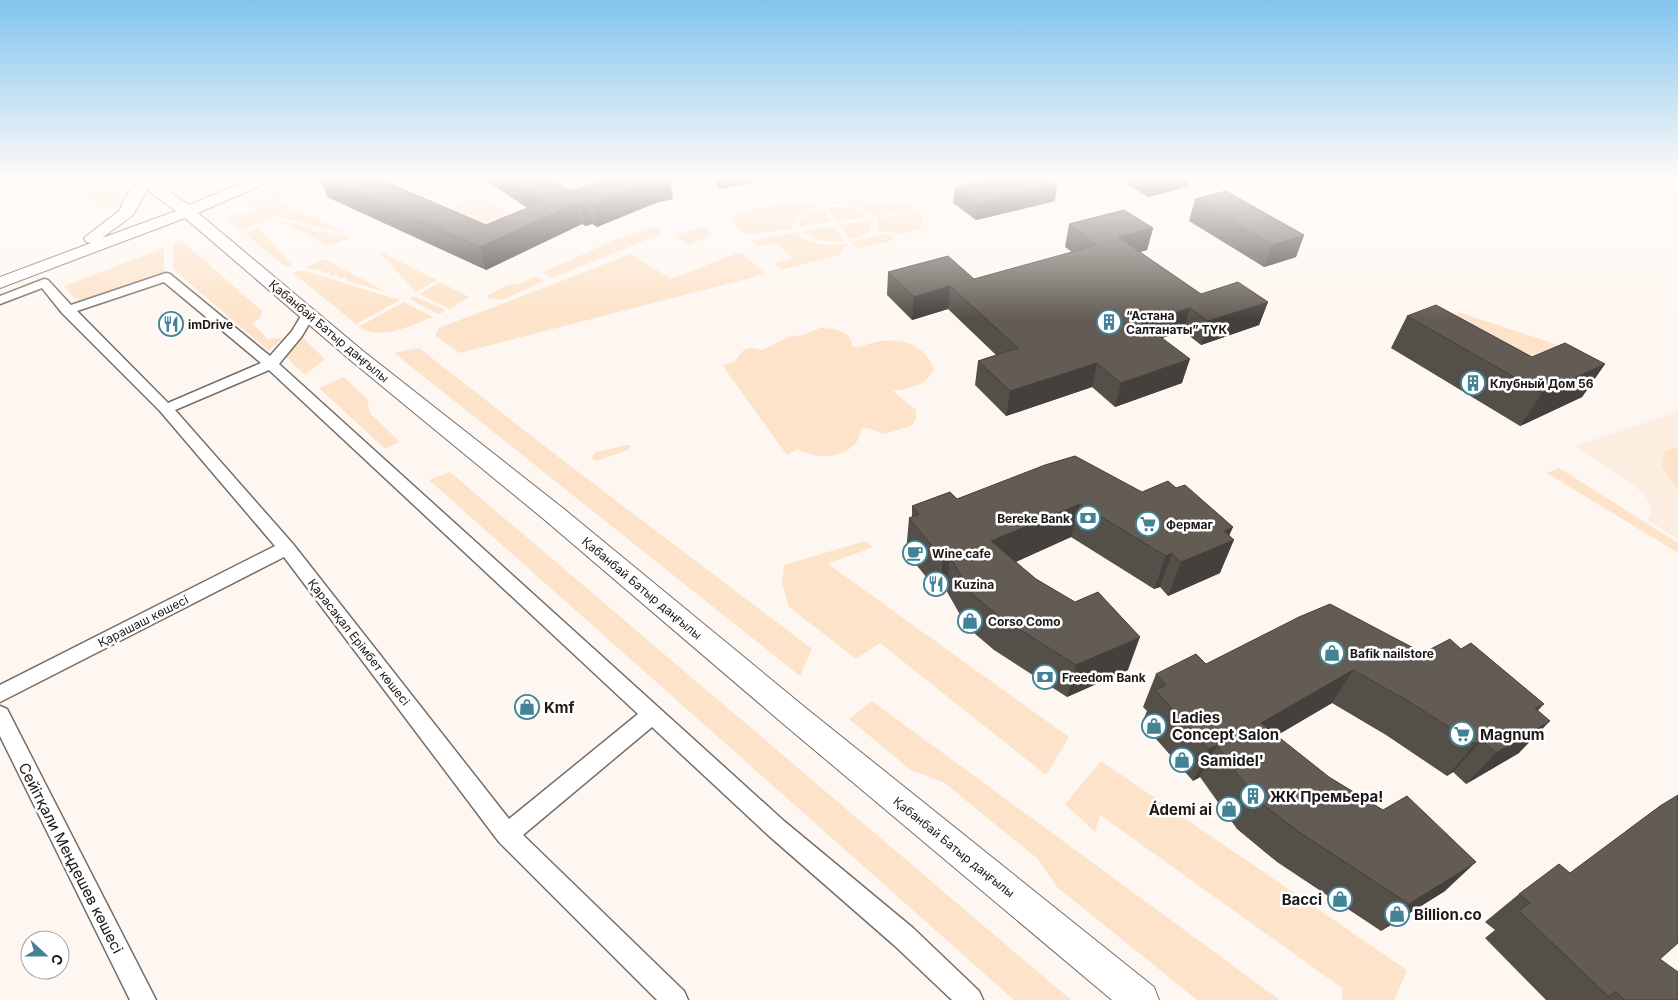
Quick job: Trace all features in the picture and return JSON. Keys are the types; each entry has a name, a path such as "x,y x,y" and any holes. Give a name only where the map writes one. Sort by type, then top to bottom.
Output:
{"main road":[{"path":"92,238 108,226"},
{"path":"0,272 129,226"},
{"path":"0,283 140,226"},
{"name":"Қабанбай Батыр даңғылы","path":"204,226 356,355 555,516 797,718 1142,1000"}],"street":[{"path":"67,310 166,277 271,364 776,828 904,937 970,1000"},
{"name":"Қарасақал Ерімбет көшесі","path":"0,300 44,283 67,310 166,409 254,513 287,548 507,834 675,1000"},
{"path":"166,409 271,364 297,333 309,314"},
{"name":"Қарашаш көшесі","path":"0,694 287,548"},
{"path":"507,834 652,715"},
{"name":"Сейітқали Меңдешев көшесі","path":"0,716 143,1000"}],"shaded area":[{"path":"233,226 254,226 241,231"},
{"path":"289,226 305,226 311,227 312,231 327,232 327,234 334,233 335,236 343,235 349,238 330,246"},
{"path":"314,226 329,226 346,234"},
{"path":"486,226 505,226 498,230"},
{"path":"736,226 793,226 793,229 745,235"},
{"path":"834,226 845,241 822,241 806,235 802,231"},
{"path":"840,226 871,226 862,236 850,239"},
{"path":"878,226 921,226 921,229 902,234 877,230"},
{"path":"656,227 663,233 552,278 543,272 620,238"},
{"path":"258,228 292,265 286,267 245,234"},
{"path":"703,228 713,234 688,245 677,238 679,235"},
{"path":"796,232 807,240 820,244 847,244 839,255 781,270 773,264 793,258 776,243 758,246 753,240"},
{"path":"885,234 895,235 891,241 858,249 851,242"},
{"path":"180,239 262,311 260,318 252,323 268,339 283,338 269,351 173,269 173,245"},
{"path":"164,248 164,272 82,301 74,298 64,286"},
{"path":"377,250 437,280 416,292"},
{"path":"740,252 766,274 460,353 435,336 439,328 631,254 671,279"},
{"path":"325,259 386,292 347,281 346,277 339,278 338,275 331,276 329,272 323,273 321,270 305,268"},
{"path":"301,270 400,300 356,324 293,273"},
{"path":"535,276 544,281 502,300 487,296 509,284 516,285"},
{"path":"440,282 469,297 450,309 419,294"},
{"path":"413,296 444,309 444,312 438,314 410,299"},
{"path":"404,302 433,317 396,331 376,333 358,327"},
{"path":"1458,312 1564,347 1554,367 1446,330"},
{"path":"820,328 846,334 853,347 876,342 895,341 911,345 924,354 934,369 926,380 916,386 893,391 916,410 916,419 911,426 884,434 867,428 861,429 857,442 852,447 834,455 817,456 797,449 787,455 722,365 734,362 745,349 762,350 793,335 797,337"},
{"path":"301,336 325,359 305,375 284,355"},
{"path":"419,348 556,455 812,649 800,676 394,353"},
{"path":"344,377 367,399 370,413 400,442 385,449 319,388"},
{"path":"1678,412 1678,539 1647,520 1652,510 1645,494 1576,446"},
{"path":"627,445 632,446 628,450 597,461 593,460 592,456 596,452"},
{"path":"1674,448 1678,449 1678,489 1662,467 1664,452"},
{"path":"1559,468 1678,543 1678,553 1547,473"},
{"path":"450,472 1071,1000 1014,1000 429,480"},
{"path":"865,541 873,547 828,564 1069,737 1046,775 880,643 856,659 789,607 782,582 784,565"},
{"path":"872,701 1280,1000 1197,1000 1057,887 1038,859 943,782 911,770 849,719"},
{"path":"1101,761 1407,970 1394,1000 1342,1000 1342,988 1100,815 1095,832 1065,804"}],"building":[{"path":"432,226 526,226 480,247"},
{"name":"“Астана Салтанаты” ТҮК","path":"1071,226 1149,226 1153,228 1118,237 1201,294 1238,282 1268,302 1208,321 1190,308 1142,323 1190,359 1121,383 1097,363 1010,391 978,361 1018,348 950,286 914,297 888,272 948,256 974,279 1097,245"},
{"path":"1240,226 1287,226 1304,235 1272,245"},
{"path":"1436,305 1532,357 1565,343 1605,364 1542,393 1407,316"},
{"path":"1075,456 1142,492 1168,481 1176,488 1185,485 1233,527 1224,531 1234,540 1181,562 1172,553 1166,556 1080,504 991,541 1036,579 1075,602 1098,592 1140,637 1076,665 1000,617 972,594 950,557 943,559 909,518 919,514 912,506 950,492 957,499 1045,465"},
{"path":"1330,604 1423,653 1450,639 1461,649 1471,643 1544,704 1535,708 1550,721 1496,753 1482,740 1475,744 1410,702 1353,670 1261,723 1329,777 1383,810 1407,796 1476,862 1409,904 1299,832 1256,799 1217,745 1209,749 1155,690 1166,685 1156,674 1196,654 1206,664 1299,617"},
{"path":"1678,795 1678,943 1660,959 1678,972 1678,1000 1624,1000 1616,991 1609,997 1519,911 1530,903 1519,894 1559,864 1570,873 1660,806"}],"place":[{"name":"“Астана Салтанаты” ТҮК","path":"1109,322"},
{"name":"imDrive","path":"171,324"},
{"name":"Клубный Дом 56","path":"1473,383"},
{"name":"Bereke Bank","path":"1088,518"},
{"name":"Фермаг","path":"1148,524"},
{"name":"Wine cafe","path":"915,553"},
{"name":"Kuzina","path":"936,584"},
{"name":"Corso Como","path":"970,621"},
{"name":"Bafik nailstore","path":"1332,653"},
{"name":"Freedom Bank","path":"1045,677"},
{"name":"Kmf","path":"527,707"},
{"name":"Ladies Concept Salon","path":"1154,726"},
{"name":"Magnum","path":"1462,734"},
{"name":"Samidel'","path":"1182,760"},
{"name":"ЖК Премьера!","path":"1253,796"},
{"name":"Ádemi ai","path":"1229,809"},
{"name":"Bacci","path":"1340,899"},
{"name":"Billion.co","path":"1397,914"}]}
